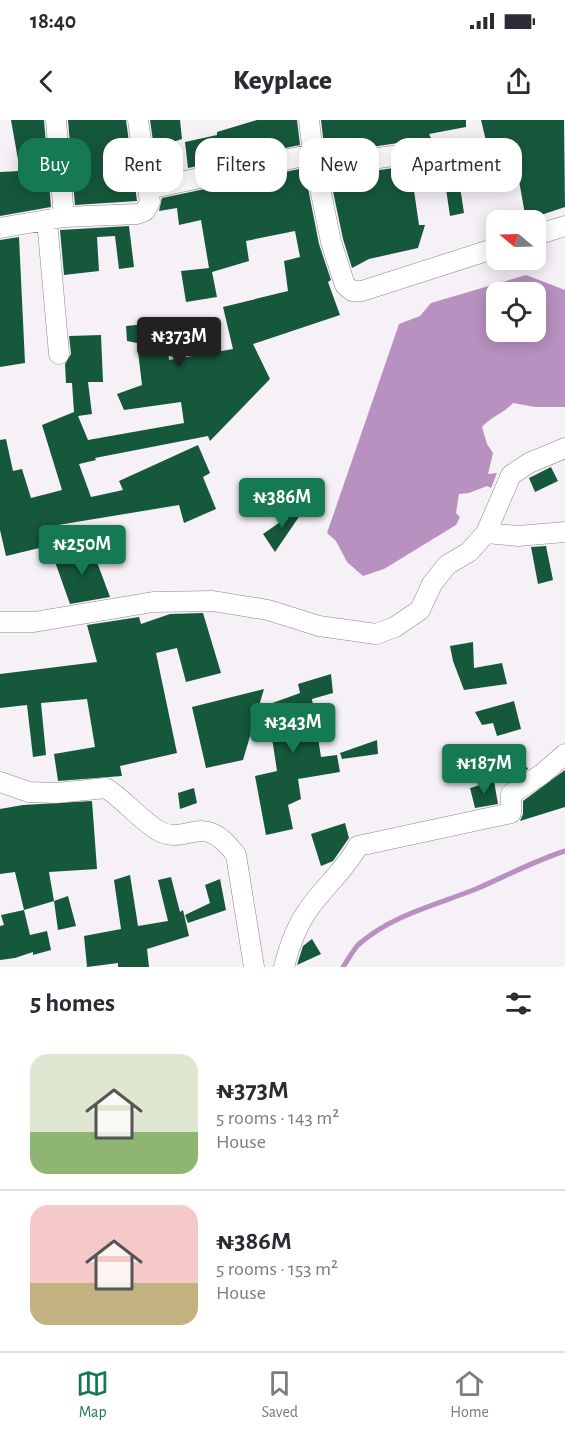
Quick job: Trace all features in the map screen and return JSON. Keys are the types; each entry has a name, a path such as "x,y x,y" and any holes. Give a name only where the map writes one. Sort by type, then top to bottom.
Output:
{"street":[{"path":"56,120 59,354"},
{"path":"138,120 141,138"},
{"path":"309,120 312,138"},
{"path":"183,183 299,163"},
{"path":"0,228 56,219 137,214 146,211 150,202 148,192"},
{"path":"321,192 331,242 345,285 352,291 362,291 486,251"},
{"path":"546,232 565,226"},
{"path":"0,622 34,622 153,602 213,601 268,610 319,626 376,634 395,627 420,610 432,584 447,566 469,552 486,533 511,475 529,463 565,448"},
{"path":"486,533 518,536 565,532"},
{"path":"284,967 299,923 352,858 358,846 511,813 511,794 542,774 565,754"},
{"path":"0,782 29,792 56,794 106,788 158,831 170,835 206,830 212,832 227,843 236,855 254,967"}],"shaded area":[{"path":"526,275 544,282 502,282"},
{"path":"546,283 565,290 565,407 535,407 513,403 486,423 482,427 487,444 493,453 488,474 497,473 491,488 487,486 459,494 456,513 460,517 456,525 384,569 363,576 347,562 336,541 327,533 399,324 420,316 431,303 486,287 486,342 546,342"}],"building":[{"path":"11,120 44,120 45,138 18,138 18,160"},
{"path":"68,120 126,120 128,138 103,138 103,192 136,192 137,201 75,205 74,192 91,192 91,138 69,138"},
{"path":"150,120 180,120 182,138 153,138"},
{"path":"257,120 297,120 299,145 287,148 287,138 203,138 217,135 217,132"},
{"path":"321,120 466,120 466,127 429,134 431,138 391,138 391,144 379,146 379,138 323,138"},
{"path":"481,120 564,120 565,207 546,213 546,210 524,210 521,192 522,138 485,138"},
{"path":"195,140 195,167 188,168 185,142"},
{"path":"391,168 391,192 414,192 419,225 425,225 418,248 369,259 352,268 333,192 379,192 379,170"},
{"path":"299,169 299,192 309,192 319,244 331,280 328,282 340,315 253,344 270,379 210,441 208,436 95,458 96,460 79,464 91,497 123,490 119,481 198,445 210,473 203,477 216,509 184,523 179,505 52,526 56,544 6,556 0,530 0,440 6,439 13,471 22,469 31,498 62,490 42,425 74,412 72,383 66,383 65,364 71,354 69,336 101,335 103,382 88,382 92,414 78,416 88,440 184,423 181,402 124,410 117,394 142,385 137,343 127,341 126,326 165,322 169,360 233,349 223,307 288,291 284,261 300,257 295,231 246,241 249,261 212,272 217,297 186,302 181,271 209,268 201,220 179,225 177,208 159,211 162,198 195,191 287,192 287,172"},
{"path":"18,171 18,192 50,192 51,207 0,216 0,172"},
{"path":"446,192 461,192 464,213 450,216"},
{"path":"129,226 134,267 119,269 115,236 97,237 99,271 64,275 60,230"},
{"path":"19,237 25,363 0,367 0,240"},
{"path":"551,467 558,481 535,492 529,478"},
{"path":"307,505 275,552 263,534"},
{"path":"91,546 110,597 70,604 54,559"},
{"path":"546,546 553,580 538,584 531,547"},
{"path":"203,613 221,673 186,682 177,648 156,653 177,753 120,766 122,776 58,781 54,754 95,747 87,699 41,703 46,755 33,757 27,705 0,708 0,674 97,662 87,625 139,617 141,624 170,614"},
{"path":"473,642 474,668 502,663 507,684 464,690 450,646"},
{"path":"331,674 333,693 312,699 321,757 337,755 340,772 298,779 301,799 288,805 293,829 266,835 255,776 277,771 267,705 300,693 298,684"},
{"path":"264,689 243,760 206,768 192,707"},
{"path":"514,701 521,729 497,736 493,723 482,725 475,712"},
{"path":"377,740 378,754 342,759 340,753"},
{"path":"513,749 528,769 516,776 512,769 506,774 499,759"},
{"path":"565,770 565,807 520,821 523,814 523,801"},
{"path":"494,781 498,804 475,808 470,788"},
{"path":"194,788 197,803 180,809 178,793"},
{"path":"92,801 97,869 49,872 54,901 24,910 15,872 0,874 0,809 23,805"},
{"path":"345,823 349,838 333,861 321,866 311,834"},
{"path":"130,875 138,926 168,921 158,880 171,877 180,912 183,910 189,936 147,949 149,967 118,967 118,963 87,967 84,936 121,929 114,880"},
{"path":"220,879 226,910 188,923 185,915 210,903 205,885"},
{"path":"68,896 76,926 58,930 54,901"},
{"path":"24,910 30,935 47,931 51,950 0,960 0,926 4,925 1,915"},
{"path":"312,939 321,954 297,965 303,946"}],"waterway":[{"path":"343,967 359,944 386,925 565,851"}]}
